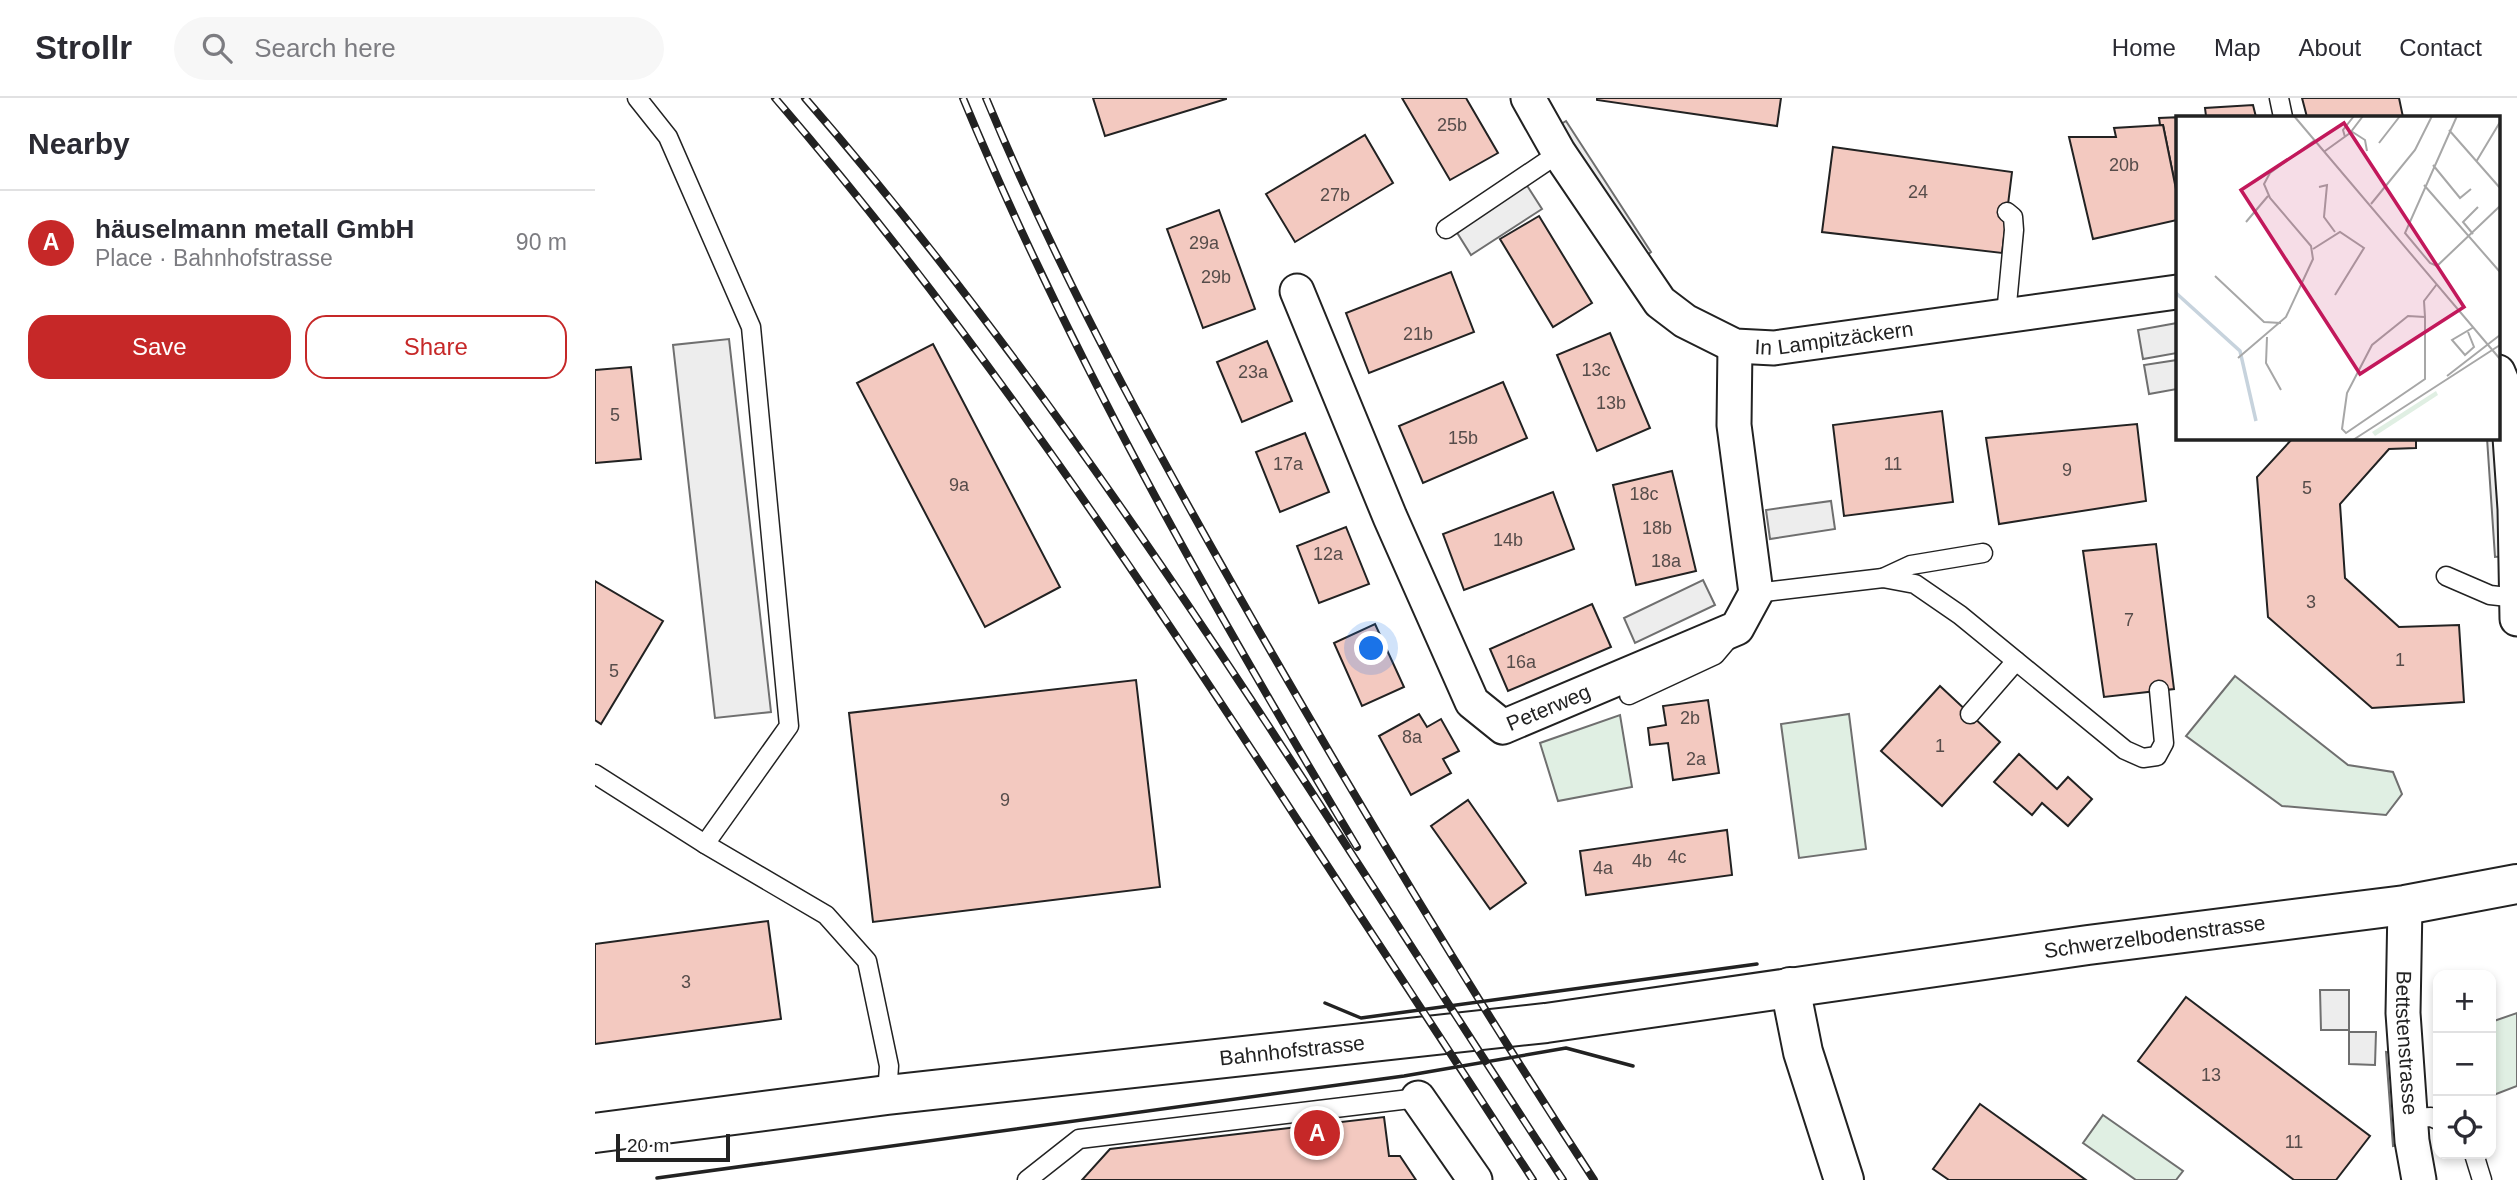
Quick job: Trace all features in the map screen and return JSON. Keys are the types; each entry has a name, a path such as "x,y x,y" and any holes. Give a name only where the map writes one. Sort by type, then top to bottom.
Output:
{"street":[{"name":"In Lampitzäckern","path":"1528,98 1559,153 1660,302 1685,321 1735,346 1774,348 2176,292"},
{"name":"Peterweg","path":"1297,291 1390,517 1472,702 1503,727 1737,628"},
{"path":"1735,346 1734,425 1752,493 1756,593 1737,628"},
{"path":"2499,374 2507,394 2515,509 2517,618"},
{"name":"Schwerzelbodenstrasse","path":"1790,987 2405,905 2517,884"},
{"name":"Bettstenstrasse","path":"2405,905 2395,1012 2424,1119 2419,1180"},
{"path":"1790,987 1803,1052 1844,1180"},
{"name":"Bahnhofstrasse","path":"595,1133 887,1095 1546,1023 1790,987"},
{"path":"1418,1098 1475,1180"}],"lane":[{"path":"637,98 668,137 751,327 789,726 705,844"},
{"path":"2279,98 2283,116"},
{"path":"1445,229 1559,153"},
{"path":"2006,315 2014,230 2013,217 2007,212"},
{"path":"1883,578 1911,565 1983,553"},
{"path":"2446,576 2490,594 2517,598"},
{"path":"1756,593 1883,578 1915,584 1960,615 2125,750 2143,758 2157,756 2164,743 2159,690"},
{"path":"1629,695 1715,655 1737,628"},
{"path":"1971,714 2016,661"},
{"path":"595,774 705,844 826,915 867,961 889,1066 887,1095"},
{"path":"1027,1180 1079,1139 1418,1098"},
{"path":"2476,1159 2482,1180"}],"green space":[{"path":"2235,676 2348,765 2393,772 2402,794 2386,815 2282,806 2186,736"},
{"path":"1849,714 1866,849 1799,858 1781,724"},
{"path":"1620,715 1632,787 1558,801 1540,743"},
{"path":"2517,1013 2517,1086 2496,1094 2496,1033 2496,1020"},
{"path":"2103,1115 2183,1171 2176,1180 2136,1180 2083,1143"}],"shaded area":[{"path":"1566,121 1651,252 1642,259 1556,127"},
{"path":"1526,184 1542,209 1471,255 1456,231"},
{"path":"2176,323 2176,353 2143,359 2138,330"},
{"path":"729,339 771,712 715,718 673,345"},
{"path":"2176,360 2176,389 2149,394 2144,365"},
{"path":"2487,439 2498,439 2505,556 2495,557"},
{"path":"1831,501 1835,529 1770,539 1766,510"},
{"path":"1703,580 1715,605 1635,643 1624,618"},
{"path":"2320,990 2349,990 2349,1030 2321,1030"},
{"path":"2349,1032 2376,1032 2375,1065 2349,1064"},
{"path":"2386,1052 2395,1053 2403,1144 2393,1146"}],"building":[{"path":"1093,98 1226,98 1226,99 1105,136"},
{"path":"1402,98 1466,98 1498,153 1450,180"},
{"path":"1597,98 1781,98 1777,126"},
{"path":"2302,98 2399,98 2403,116 2307,116"},
{"path":"2253,105 2256,116 2206,116 2205,108"},
{"path":"2176,117 2176,189 2163,125 2160,125 2159,118"},
{"path":"2163,125 2176,189 2176,220 2093,239 2069,137 2116,137 2114,128"},
{"path":"1365,135 1393,183 1295,242 1266,194"},
{"path":"1833,147 2012,172 2002,253 1822,232"},
{"path":"1219,210 1255,309 1203,328 1167,229"},
{"path":"1539,216 1592,303 1553,327 1500,239"},
{"path":"1451,272 1474,332 1369,373 1346,313"},
{"path":"1610,333 1650,428 1597,451 1557,355"},
{"path":"1267,341 1292,401 1242,422 1217,362"},
{"path":"933,344 1060,587 985,627 857,383"},
{"path":"631,367 641,459 595,463 595,370"},
{"path":"1503,382 1527,438 1423,483 1399,426"},
{"path":"1942,411 1953,502 1844,516 1833,425"},
{"path":"2137,424 2146,501 1999,524 1986,438"},
{"path":"1305,433 1329,492 1280,512 1256,452"},
{"path":"2292,439 2416,439 2416,448 2389,449 2340,504 2345,578 2399,627 2459,625 2464,702 2372,708 2268,617 2257,477"},
{"path":"1672,471 1696,571 1636,585 1613,485"},
{"path":"1553,492 1574,549 1464,590 1443,534"},
{"path":"1346,527 1369,584 1319,603 1297,546"},
{"path":"2156,544 2174,689 2104,697 2083,551"},
{"path":"595,581 663,621 601,724 595,720"},
{"path":"1592,604 1611,647 1508,691 1490,649"},
{"path":"1375,624 1404,687 1362,706 1334,643"},
{"path":"1136,680 1160,887 873,922 849,713"},
{"path":"1940,686 2000,742 1942,806 1881,751"},
{"path":"1708,700 1719,773 1673,780 1668,743 1650,745 1648,728 1666,725 1663,706"},
{"path":"1419,714 1427,727 1441,719 1459,751 1443,759 1451,773 1411,795 1379,736"},
{"path":"2019,754 2057,789 2068,777 2092,799 2068,826 2042,803 2032,815 1994,782"},
{"path":"1468,800 1526,883 1490,909 1431,826"},
{"path":"1727,830 1732,875 1586,895 1580,851"},
{"path":"768,921 781,1019 595,1044 595,944"},
{"path":"2186,997 2370,1136 2336,1180 2294,1180 2138,1061"},
{"path":"1980,1104 2086,1180 1949,1180 1933,1169"},
{"path":"1384,1117 1389,1156 1400,1156 1416,1180 1082,1180 1110,1149"}],"railway":[{"path":"775,98 917,272 1050,452 1239,730 1533,1180"},
{"path":"805,98 911,225 1012,356 1108,489 1293,764 1563,1180"},
{"path":"963,98 1050,291 1146,480 1249,665 1357,847"},
{"path":"986,98 1080,302 1149,435 1222,566 1423,908 1594,1180"}],"wall":[{"path":"1325,1003 1361,1018 1757,964"},
{"path":"657,1178 1404,1076 1566,1048 1633,1066"}],"place":[{"name":"häuselmann metall GmbH","path":"1317,1133"}]}
